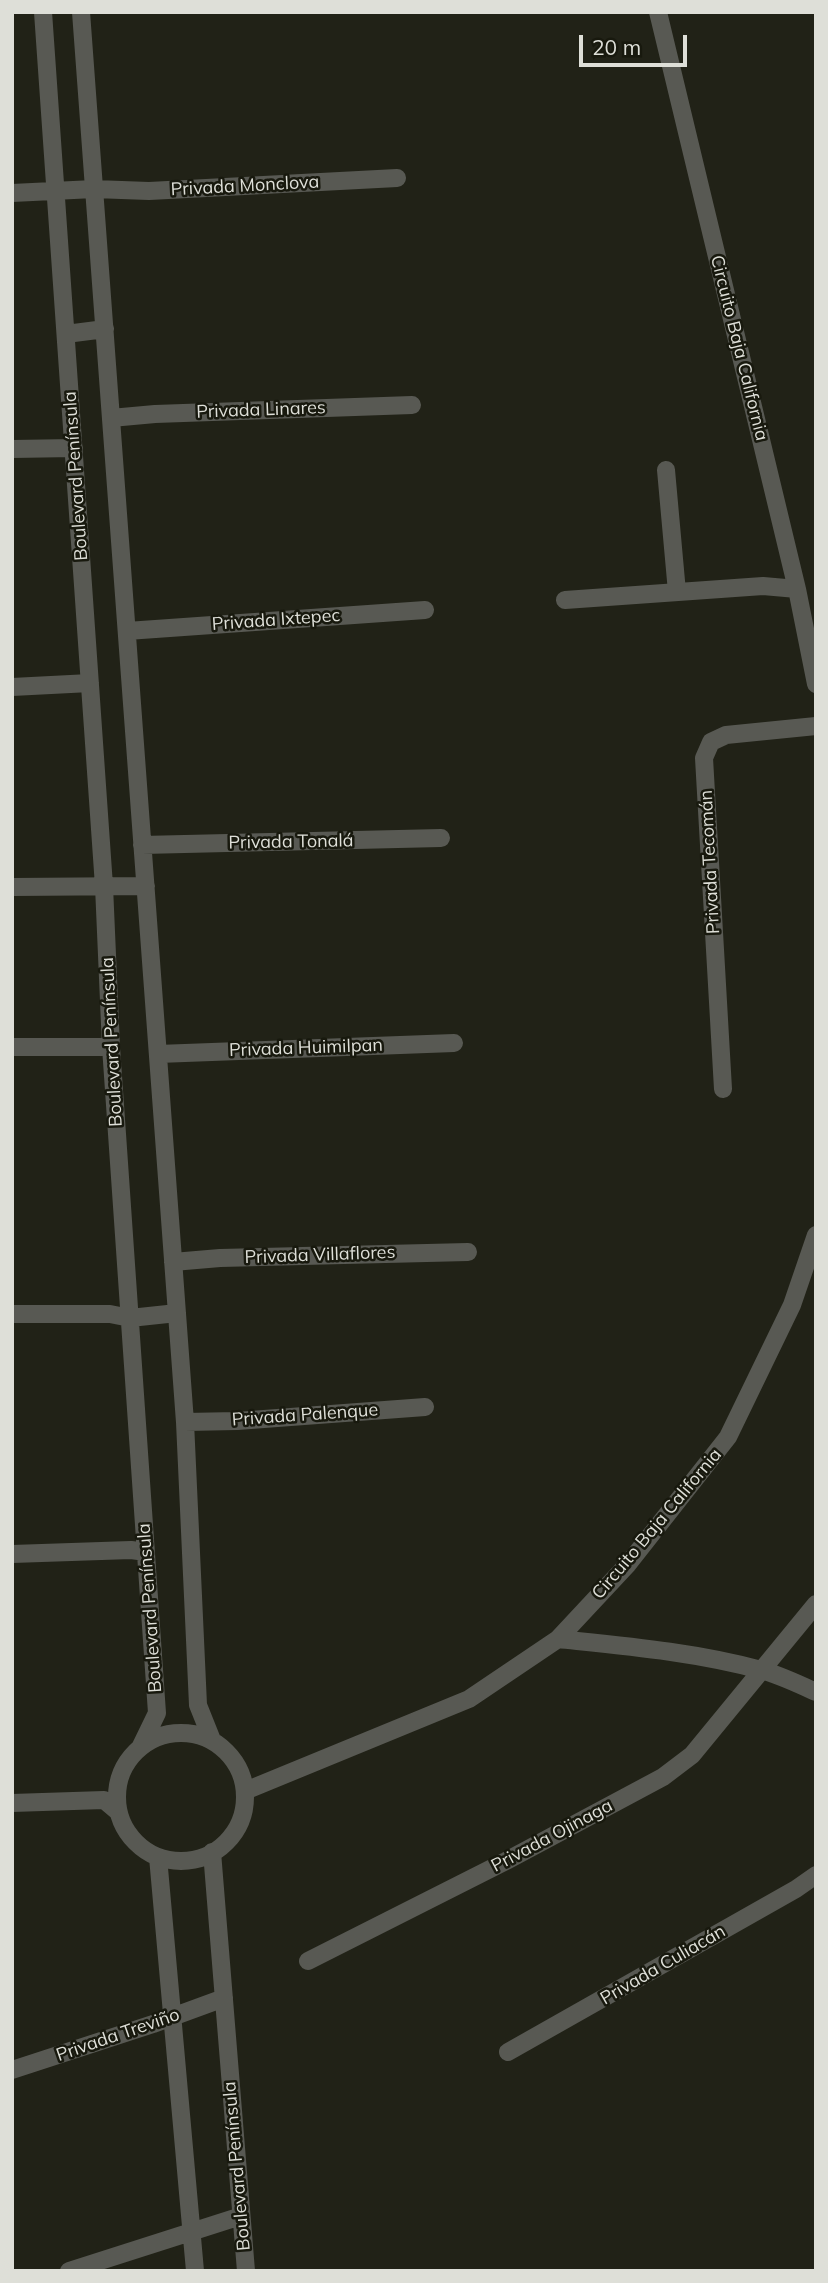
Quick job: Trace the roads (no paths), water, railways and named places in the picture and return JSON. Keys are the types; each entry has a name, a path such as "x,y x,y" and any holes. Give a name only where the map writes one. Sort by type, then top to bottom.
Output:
{"street":[{"name":"Boulevard Península","path":"43,12 158,1713 141,1746"},
{"path":"81,12 185,1422 198,1705 212,1740"},
{"name":"Circuito Baja California","path":"658,12 797,589 816,684"},
{"name":"Privada Monclova","path":"12,193 94,189 149,191 397,178"},
{"path":"66,334 105,329"},
{"name":"Privada Linares","path":"111,418 412,404"},
{"path":"12,449 74,448"},
{"path":"666,470 677,592"},
{"path":"565,600 763,586 797,589"},
{"name":"Privada Ixtepec","path":"127,631 425,610"},
{"path":"12,687 90,683"},
{"name":"Privada Tecomán","path":"723,1089 704,758 711,742 726,735 816,726"},
{"name":"Privada Tonalá","path":"142,845 441,838"},
{"path":"12,887 146,886"},
{"name":"Privada Huimilpan","path":"158,1054 454,1042"},
{"path":"12,1047 111,1047"},
{"name":"Circuito Baja California","path":"245,1791 469,1699 558,1639 628,1564 728,1437 792,1305 816,1235"},
{"name":"Privada Villaflores","path":"173,1262 220,1258 468,1252"},
{"path":"12,1314 110,1314 130,1318 177,1313"},
{"name":"Privada Palenque","path":"185,1422 237,1421 425,1407"},
{"path":"12,1554 131,1550 146,1552"},
{"name":"Privada Ojinaga","path":"309,1961 506,1861 663,1777 692,1755 816,1604"},
{"path":"558,1639 651,1649 762,1670 816,1692"},
{"path":"171,1732 192,1733 212,1740 229,1753 240,1771 245,1791 244,1812 235,1832 220,1848 202,1858 180,1861 158,1857 139,1847 125,1831 117,1811 116,1789 122,1768 151,1738 171,1732"},
{"path":"12,1803 104,1800 117,1811"},
{"name":"Boulevard Península","path":"212,1852 246,2271"},
{"path":"158,1857 195,2271"},
{"name":"Privada Culiacán","path":"508,2052 796,1889 816,1875"},
{"name":"Privada Treviño","path":"12,2070 224,1998"},
{"path":"69,2271 241,2216"}]}
